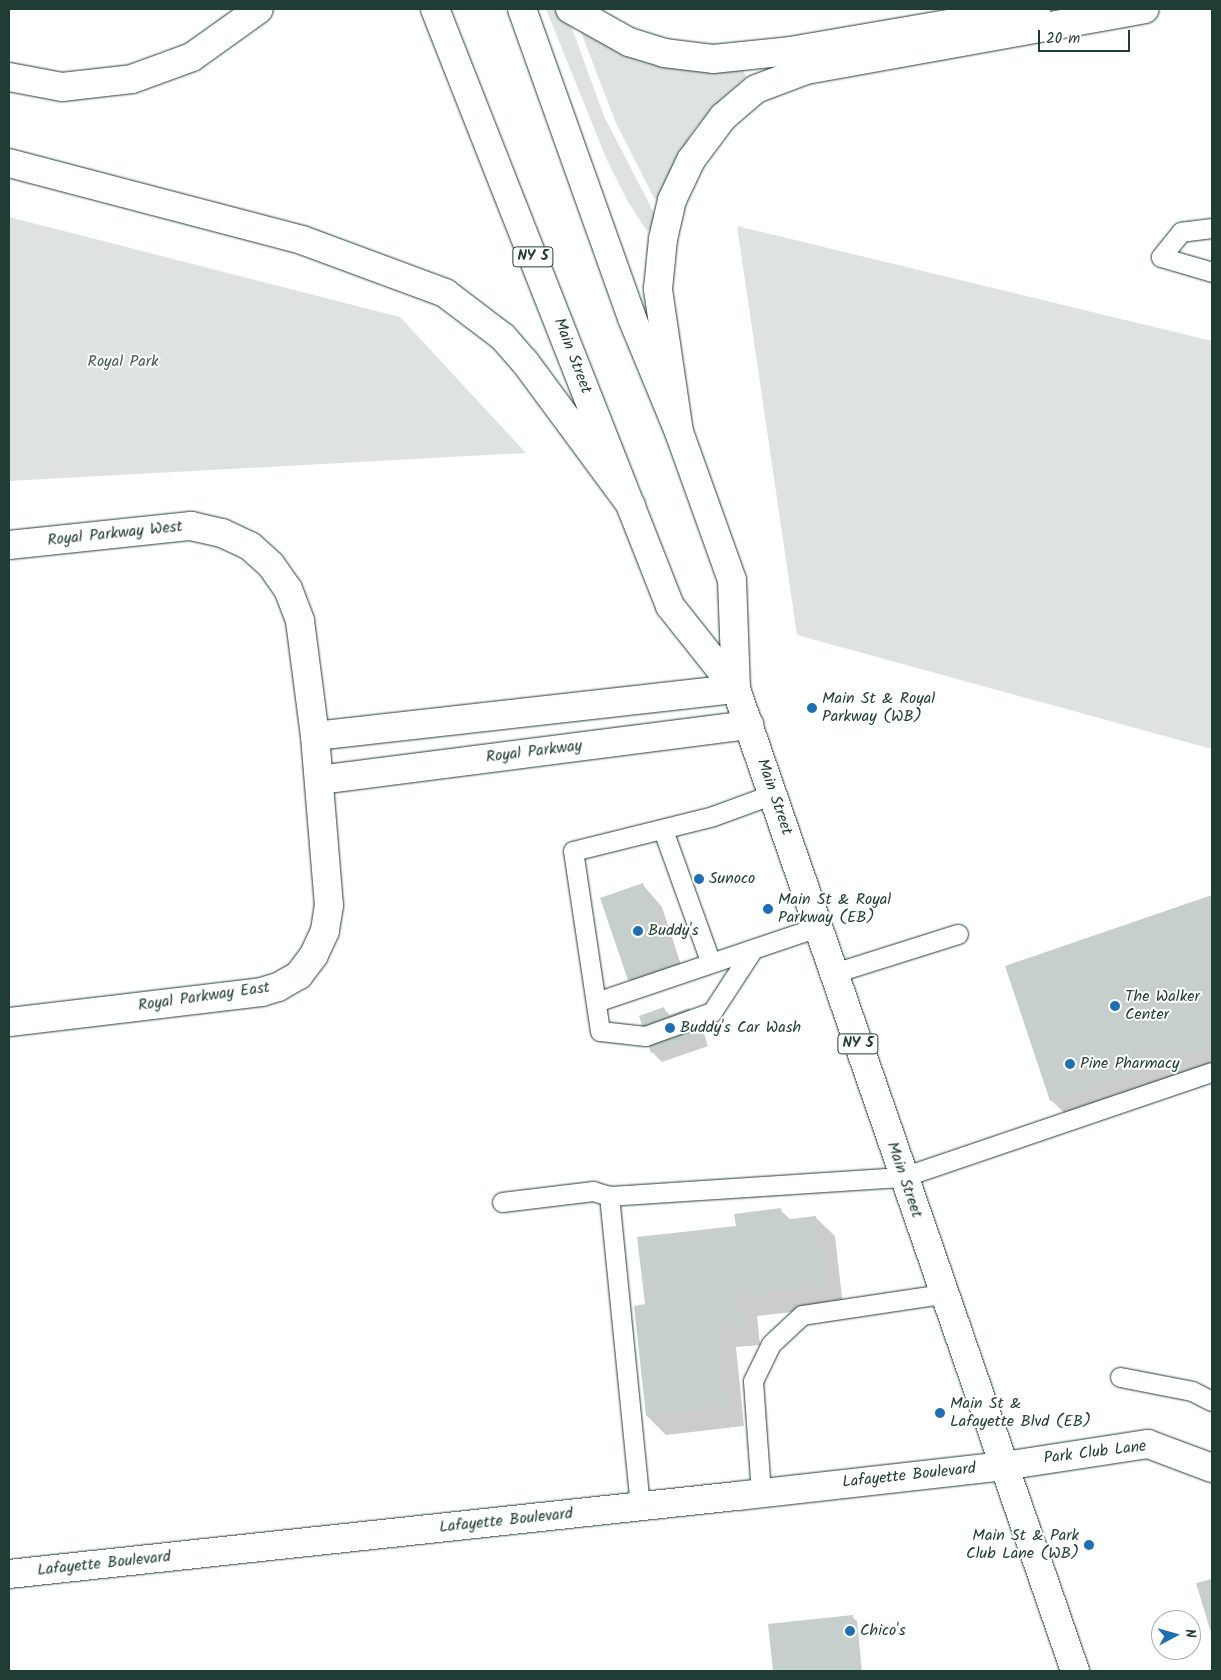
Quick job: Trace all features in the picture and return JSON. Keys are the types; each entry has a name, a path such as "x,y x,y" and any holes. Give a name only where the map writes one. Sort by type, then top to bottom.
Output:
{"main road":[{"path":"9,77 62,87 132,79 192,57 259,9"},
{"name":"Main Street","path":"435,9 670,606 736,689"},
{"name":"Main Street","path":"522,9 632,318 679,432 732,580 736,689 943,1294 1075,1671"},
{"path":"570,9 629,42 664,53 713,59 790,51 1036,9"},
{"path":"679,432 658,289 662,239 672,200 691,160 723,117 756,89 806,70 1145,9"},
{"path":"9,163 302,240 445,294 503,337 525,362 631,505"},
{"name":"Royal Parkway West","path":"9,545 191,526 222,533 250,546 271,564 288,589 300,621 315,736"},
{"path":"315,736 736,689"},
{"name":"Royal Parkway","path":"319,780 749,725"},
{"name":"Royal Parkway East","path":"9,1022 262,992 278,987 299,975 318,947 325,931 329,905 315,736"},
{"name":"Park Club Lane","path":"1004,1466 1148,1444 1212,1468"},
{"name":"Lafayette Boulevard","path":"9,1574 1004,1466"}],"lane":[{"path":"1212,228 1181,232 1161,257 1212,272"},
{"path":"753,949 712,1012 645,1036 600,1031 572,851 663,830 713,816 773,794"},
{"path":"663,830 711,963"},
{"path":"596,1002 818,927"},
{"path":"834,973 958,934"},
{"path":"502,1202 593,1191 609,1196 903,1177 1212,1072"},
{"path":"609,1196 640,1506"},
{"path":"761,1493 753,1381 771,1344 802,1315 943,1294"},
{"path":"1120,1377 1192,1391 1212,1401"}],"green space":[{"path":"546,9 565,9 604,116 655,215 653,228 647,231 628,202 606,158"},
{"path":"577,22 740,63 746,77 713,107 694,130 673,166 659,200 654,198 616,123"},
{"name":"Royal Park","path":"9,217 400,317 526,453 9,481"},
{"path":"737,226 1212,341 1212,749 797,635"}],"building":[{"name":"Buddy's","path":"643,883 648,898 652,896 676,964 628,980 600,898"},
{"name":"The Walker Center","path":"1212,895 1212,1045 1050,1101 1005,966"},
{"name":"Buddy's Car Wash","path":"664,1007 667,1016 689,1008 699,1036 651,1053 639,1016"},
{"path":"781,1208 782,1220 816,1216 824,1287 738,1297 742,1326 717,1328 726,1407 646,1416 634,1306 645,1304 637,1237 736,1226 734,1214"},
{"path":"1212,1579 1212,1636 1196,1583"},
{"path":"853,1615 858,1671 773,1671 768,1624"}],"place":[{"name":"Main St & Royal Parkway (WB)","path":"812,708"},
{"name":"Sunoco","path":"699,879"},
{"name":"Main St & Royal Parkway (EB)","path":"768,909"},
{"name":"Buddy's","path":"638,931"},
{"name":"The Walker Center","path":"1115,1006"},
{"name":"Buddy's Car Wash","path":"670,1028"},
{"name":"Pine Pharmacy","path":"1070,1064"},
{"name":"Main St & Lafayette Blvd (EB)","path":"940,1413"},
{"name":"Main St & Park Club Lane (WB)","path":"1089,1545"},
{"name":"Chico's","path":"850,1631"}]}
